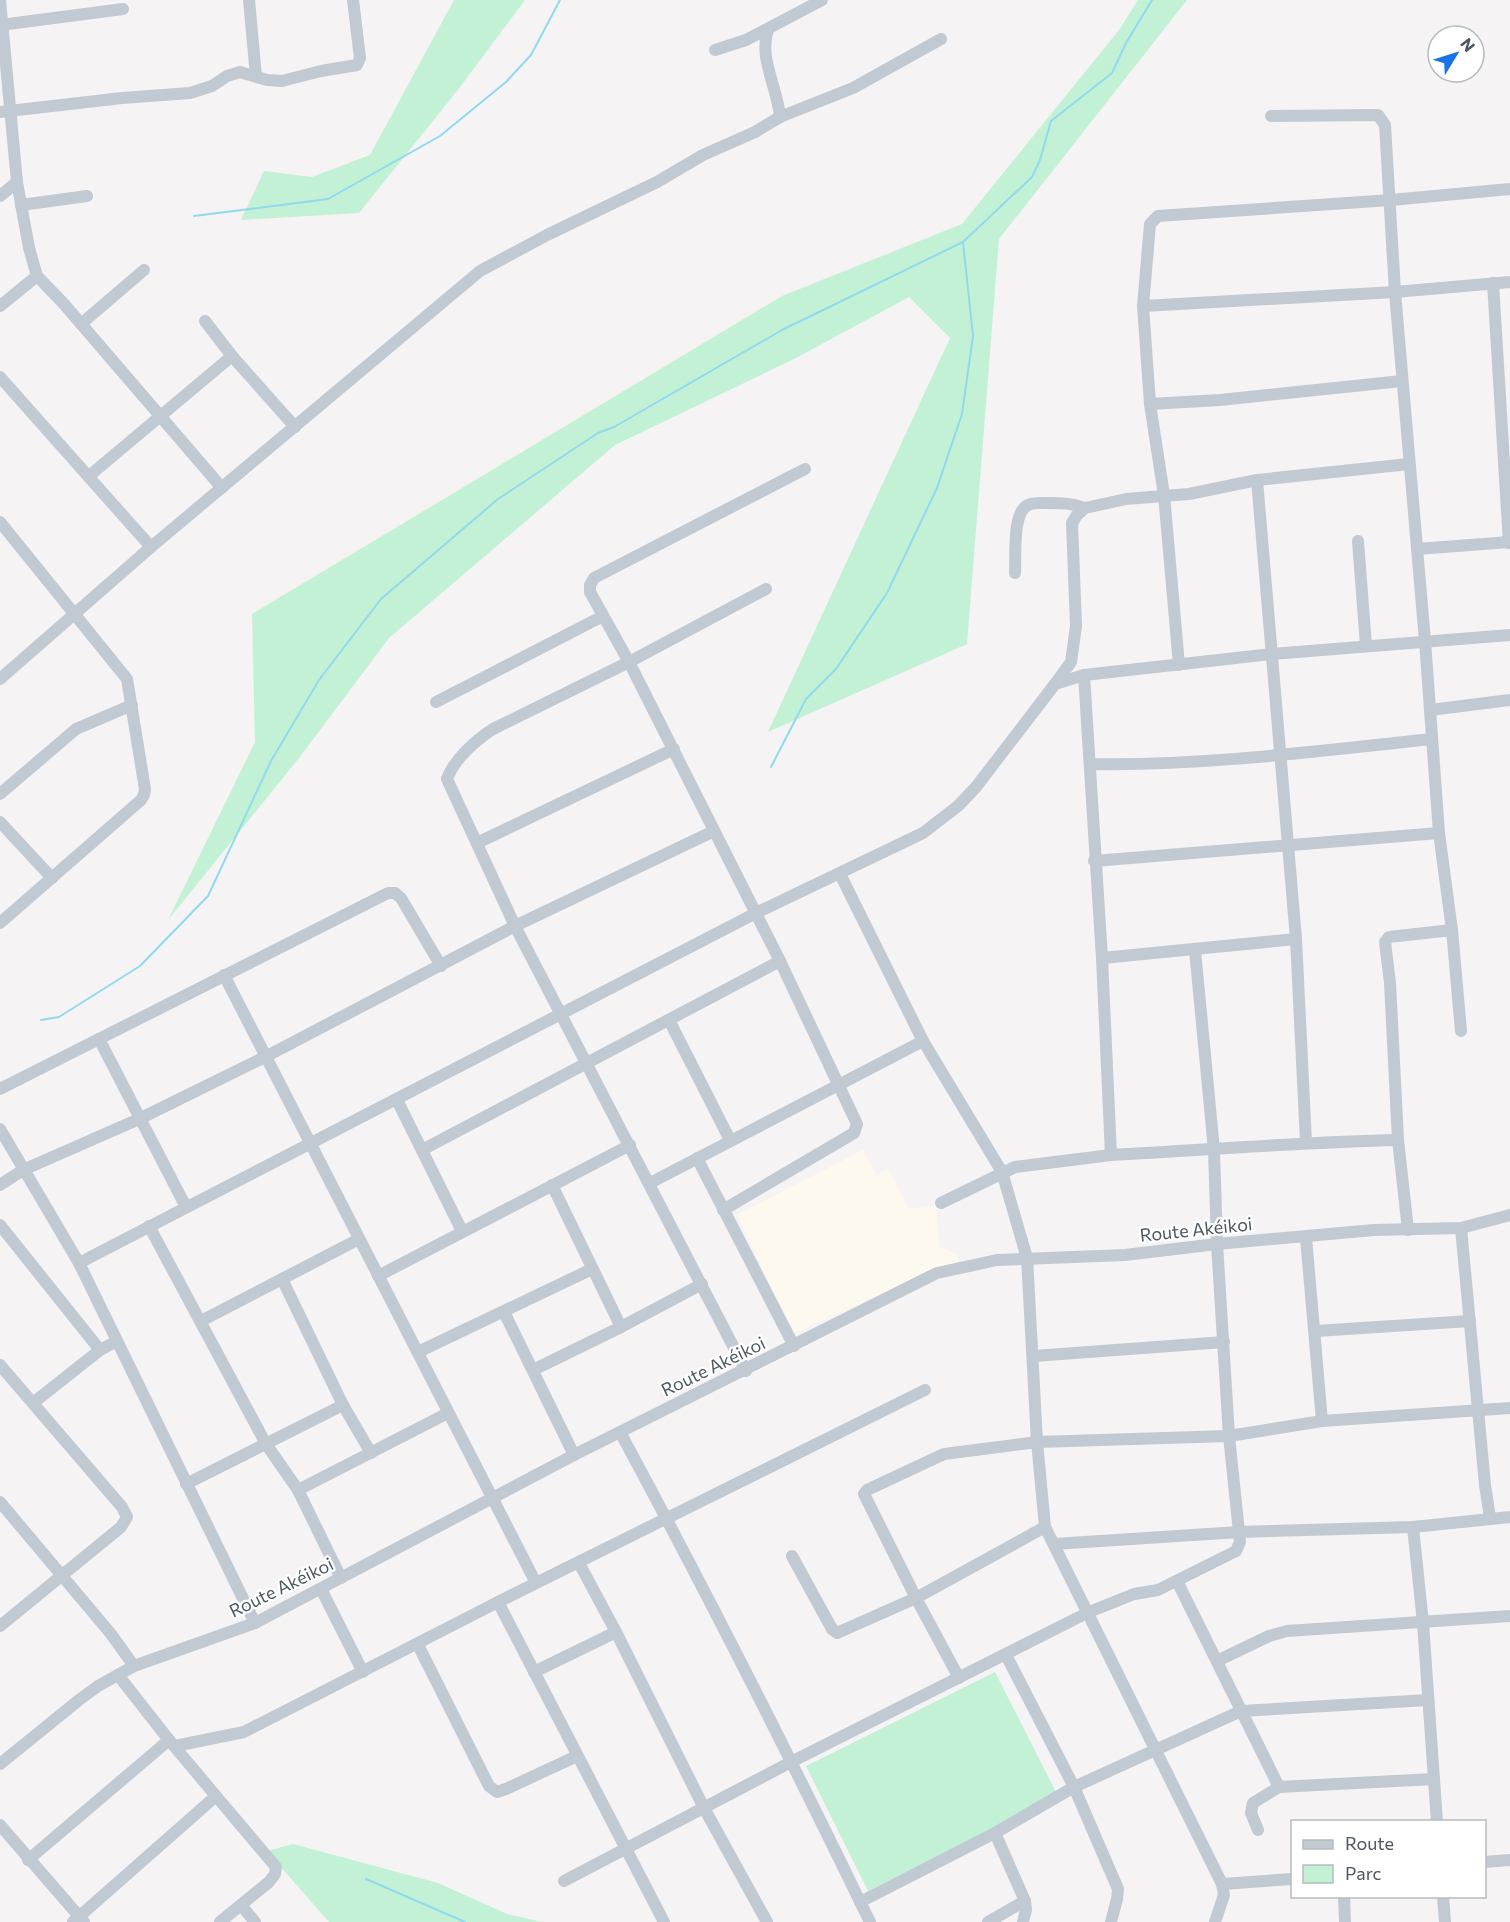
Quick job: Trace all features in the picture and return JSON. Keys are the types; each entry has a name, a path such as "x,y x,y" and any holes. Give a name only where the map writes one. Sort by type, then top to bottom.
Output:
{"street":[{"path":"0,0 6,112 6,190 21,205 37,276 222,488"},
{"path":"249,0 256,76"},
{"path":"6,112 123,98 150,98 190,93 212,86 227,76 240,72 282,81 357,65 360,58 353,0"},
{"path":"715,50 746,40 822,0"},
{"path":"1,25 123,9"},
{"path":"769,28 764,47 777,93 780,117"},
{"path":"0,678 151,547 480,271 780,117 853,88 941,39"},
{"path":"1271,116 1378,115 1385,125 1395,292 1439,833 1452,930 1461,1031"},
{"path":"1179,665 1164,495 1150,404 1143,306 1150,224 1158,216 1510,189"},
{"path":"21,205 87,196"},
{"path":"81,324 144,270"},
{"path":"0,306 37,276"},
{"path":"1143,306 1395,292 1510,282"},
{"path":"1417,549 1509,542 1493,283"},
{"path":"205,321 232,356 295,427"},
{"path":"88,476 232,356"},
{"path":"0,377 151,547"},
{"path":"1150,404 1232,399 1402,381"},
{"path":"79,1263 756,913 923,833 958,806 976,787 1071,662 1076,626 1072,523 1077,514 1085,508 1126,499 1189,494 1257,480 1409,464"},
{"path":"723,1210 854,1133 857,1124 780,961 674,749 590,592 590,585 594,578 805,469"},
{"path":"1257,480 1296,939 1306,1142"},
{"path":"1015,573 1016,524 1023,509 1036,503 1072,503 1085,508"},
{"path":"0,522 123,672 129,687 144,795 0,923"},
{"path":"1358,542 1366,646"},
{"path":"746,1371 515,926 447,779 454,765 481,737 493,729 629,662 766,589"},
{"path":"436,702 603,616"},
{"path":"1055,684 1084,675 1272,654 1510,635"},
{"path":"1084,675 1094,861 1102,958 1111,1155"},
{"path":"1430,710 1510,700"},
{"path":"0,794 76,729 132,705"},
{"path":"1089,764 1149,765 1280,755 1432,739"},
{"path":"477,843 674,749"},
{"path":"0,822 52,879"},
{"path":"0,1185 23,1170 139,1119 265,1057 515,926 714,831"},
{"path":"1094,861 1439,833"},
{"path":"840,874 923,1041 1002,1172 1027,1258 1037,1442 1045,1527 1222,1884 1224,1895 1215,1922"},
{"path":"0,1089 388,893 395,893 401,898 441,966"},
{"path":"1408,1230 1398,1140 1390,983 1385,942 1389,937 1452,930"},
{"path":"1102,958 1296,939"},
{"path":"564,1881 791,1762 1089,1612 1134,1594 1158,1590 1236,1551 1240,1542 1229,1436 1217,1244 1214,1150 1195,950"},
{"path":"422,1150 780,961"},
{"path":"224,975 536,1583"},
{"path":"669,1020 730,1140"},
{"path":"99,1039 186,1208"},
{"path":"650,1183 923,1041"},
{"path":"397,1100 462,1231"},
{"path":"0,1129 79,1263 255,1623"},
{"path":"941,1203 1015,1167 1111,1155 1214,1150 1306,1142 1398,1140"},
{"path":"378,1276 630,1145"},
{"path":"697,1158 794,1346"},
{"path":"552,1185 621,1327"},
{"name":"Route Akéikoi","path":"0,1764 79,1700 134,1666 255,1623 574,1455 937,1274 997,1260 1125,1255 1374,1230 1461,1228 1510,1215"},
{"path":"0,1225 100,1350"},
{"path":"149,1227 266,1444 298,1490 341,1578"},
{"path":"1461,1228 1490,1518"},
{"path":"1306,1238 1316,1331 1322,1421"},
{"path":"201,1321 359,1239"},
{"path":"418,1352 592,1269"},
{"path":"282,1279 343,1405 371,1453"},
{"path":"533,1370 702,1284"},
{"path":"504,1312 574,1455"},
{"path":"1316,1331 1470,1321"},
{"path":"33,1403 100,1350 117,1341"},
{"path":"1034,1356 1224,1342"},
{"path":"0,1365 122,1507 127,1517 121,1527 1,1622"},
{"path":"28,1860 172,1743 244,1732 498,1602 925,1390"},
{"path":"186,1484 343,1405"},
{"path":"959,1678 865,1498 864,1494 867,1490 937,1456 1037,1442 1229,1436 1322,1421 1510,1408"},
{"path":"298,1490 448,1413"},
{"path":"620,1432 791,1762 870,1922"},
{"path":"0,1502 111,1634 134,1666"},
{"path":"1054,1544 1239,1532 1413,1527 1510,1516"},
{"path":"792,1556 834,1632 837,1633 916,1598 1045,1527"},
{"path":"1413,1527 1423,1623 1437,1820"},
{"path":"579,1563 704,1808 767,1922"},
{"path":"1177,1581 1279,1787"},
{"path":"321,1589 363,1672"},
{"path":"498,1602 664,1922"},
{"path":"1217,1661 1269,1636 1287,1631 1510,1616"},
{"path":"534,1672 616,1632"},
{"path":"417,1645 489,1786 497,1792 577,1756"},
{"path":"1006,1655 1074,1787 1118,1889 1118,1899 1111,1922"},
{"path":"118,1675 276,1867 275,1874 269,1882 220,1922"},
{"path":"860,1902 995,1833 1074,1787 1241,1711 1428,1700"},
{"path":"1258,1830 1251,1813 1253,1803 1279,1787 1434,1779"},
{"path":"0,1825 79,1920 216,1796"},
{"path":"995,1833 1025,1901 1026,1910 1023,1922"},
{"path":"1486,1862 1510,1860"},
{"path":"1222,1884 1291,1878"},
{"path":"1344,1898 1345,1922"},
{"path":"1443,1898 1445,1922"},
{"path":"988,1922 1025,1901"},
{"path":"241,1905 255,1922"}],"shaded area":[{"path":"863,1150 877,1175 888,1168 909,1209 936,1205 939,1247 957,1254 960,1266 939,1267 793,1334 737,1215"}],"green space":[{"path":"454,0 525,0 457,91 359,213 241,220 264,171 312,177 370,155"},
{"path":"1138,0 1187,0 999,239 967,644 768,732 950,338 909,297 794,359 615,445 389,638 299,758 168,920 255,742 252,614 782,296 962,224 1119,30"},
{"path":"995,1672 1058,1796 868,1891 806,1766"},
{"path":"293,1844 438,1883 507,1914 542,1922 329,1922 267,1851"}],"waterway":[{"path":"194,216 328,199 440,136 506,82 531,55 560,0"},
{"path":"41,1020 59,1017 140,966 208,896 271,761 319,680 381,599 498,499 598,433 614,427 782,330 963,242 1032,177 1040,160 1051,121 1112,73 1126,43 1152,0"},
{"path":"771,767 806,699 836,669 887,593 937,488 962,414 973,336 963,242"},
{"path":"366,1879 465,1922"}]}
